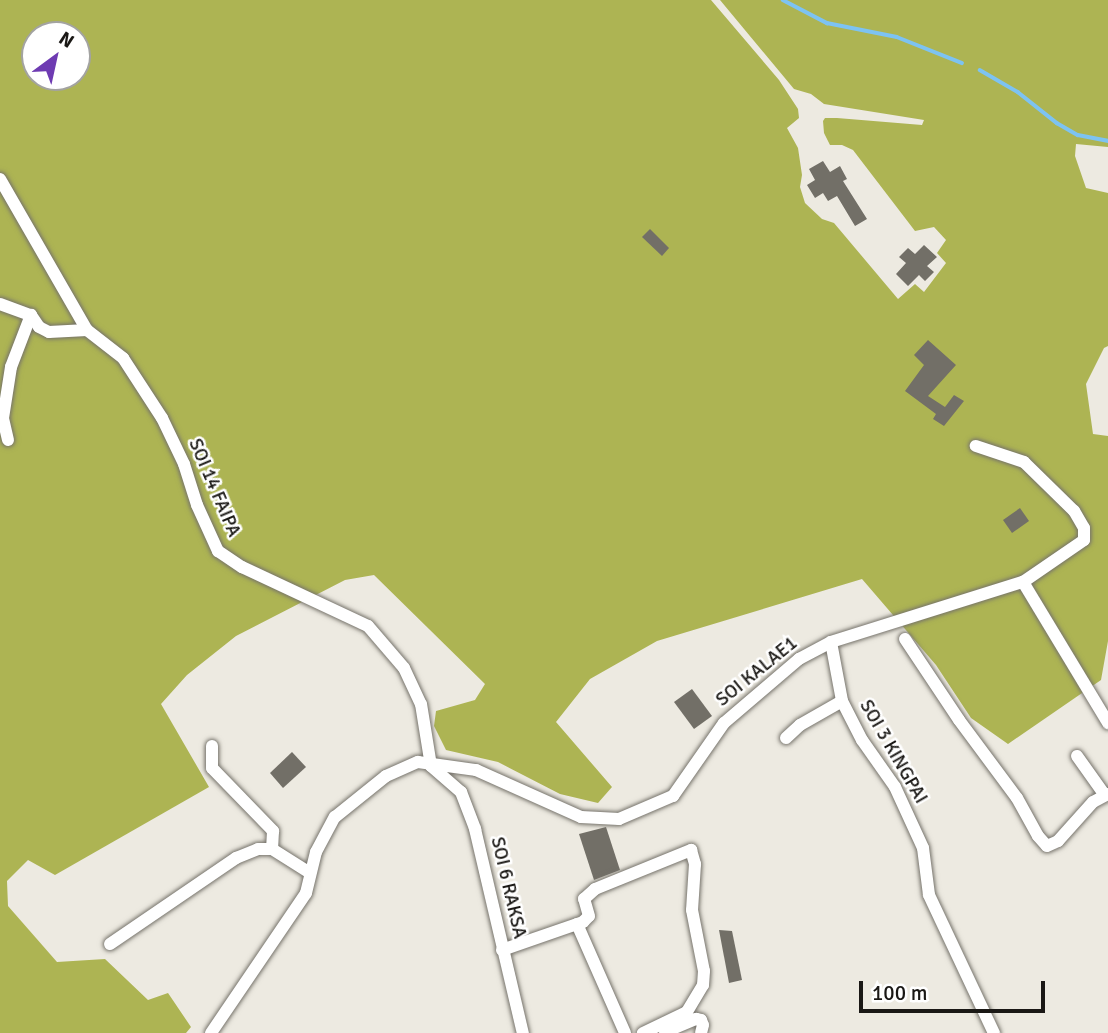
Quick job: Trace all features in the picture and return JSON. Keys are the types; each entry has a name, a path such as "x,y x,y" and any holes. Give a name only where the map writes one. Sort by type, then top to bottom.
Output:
{"street":[{"name":"SOI 14 FAIPA","path":"0,179 87,330 132,368 184,464 197,505 218,551 242,567 368,626 404,668 421,704 431,766"},
{"path":"0,304 31,315 38,327 49,332 87,330"},
{"path":"8,440 3,418 11,367 31,315"},
{"name":"SOI KALAE1","path":"211,1033 284,930 306,893 316,852 335,817 386,776 418,762 431,766 476,770 581,817 619,820 673,796 724,723 799,659 831,642 1023,582 1084,540 1084,528 1074,511 1024,462 976,446"},
{"path":"1023,582 1108,723"},
{"path":"905,639 959,720 1017,798 1038,836 1047,846 1058,841 1093,802 1106,794 1077,756"},
{"name":"SOI 3 KINGPAI","path":"831,642 842,701 862,740 895,786 923,848 929,895 993,1033"},
{"path":"786,738 800,725 842,701"},
{"path":"212,746 212,768 273,831 272,849"},
{"name":"SOI 6 RAKSA","path":"431,766 461,792 475,829 523,1033"},
{"path":"110,944 236,858 258,849 272,849 310,873"},
{"path":"502,950 577,924 589,916 584,899 595,889 692,851 695,864 692,910 704,971 703,985 687,1012 643,1033"},
{"path":"577,924 625,1033"},
{"path":"662,1033 696,1019 701,1020 701,1033"}],"green space":[{"path":"0,0 711,0 779,80 798,109 799,118 787,128 798,148 802,175 800,187 805,203 822,219 834,223 898,299 915,284 924,292 946,263 937,253 946,240 934,227 915,231 853,150 842,145 830,145 824,133 823,121 825,118 837,118 922,125 924,120 824,104 811,94 794,89 720,0 1108,0 1108,147 1076,144 1075,156 1086,188 1108,193 1108,346 1104,348 1086,384 1093,434 1108,436 1108,641 1101,680 1008,744 971,718 936,665 862,579 657,641 590,679 556,722 612,787 598,803 560,794 498,762 446,750 434,726 436,711 475,700 485,684 374,575 345,580 236,636 187,675 161,704 209,787 55,875 28,860 7,881 8,906 57,962 105,959 148,1000 168,993 191,1027 186,1033 0,1033"}],"building":[{"path":"823,161 830,172 840,166 847,179 843,181 867,219 855,226 837,196 828,201 823,193 815,198 807,185 815,180 809,169"},
{"path":"650,229 669,248 662,256 642,237"},
{"path":"924,245 937,257 927,266 934,272 925,281 919,275 908,286 896,274 906,263 899,257 908,248 915,254"},
{"path":"928,340 956,365 928,396 945,407 954,395 964,401 944,426 933,419 936,414 905,391 924,365 914,355"},
{"path":"1020,508 1029,521 1012,533 1003,520"},
{"path":"692,689 712,716 694,729 674,702"},
{"path":"292,752 306,767 283,788 270,773"},
{"path":"606,827 620,870 594,880 579,834"},
{"path":"719,930 732,931 742,980 729,983"}],"waterway":[{"path":"783,0 827,23 897,37 962,63"},
{"path":"980,70 1018,92 1057,123 1078,135 1108,141"}]}
